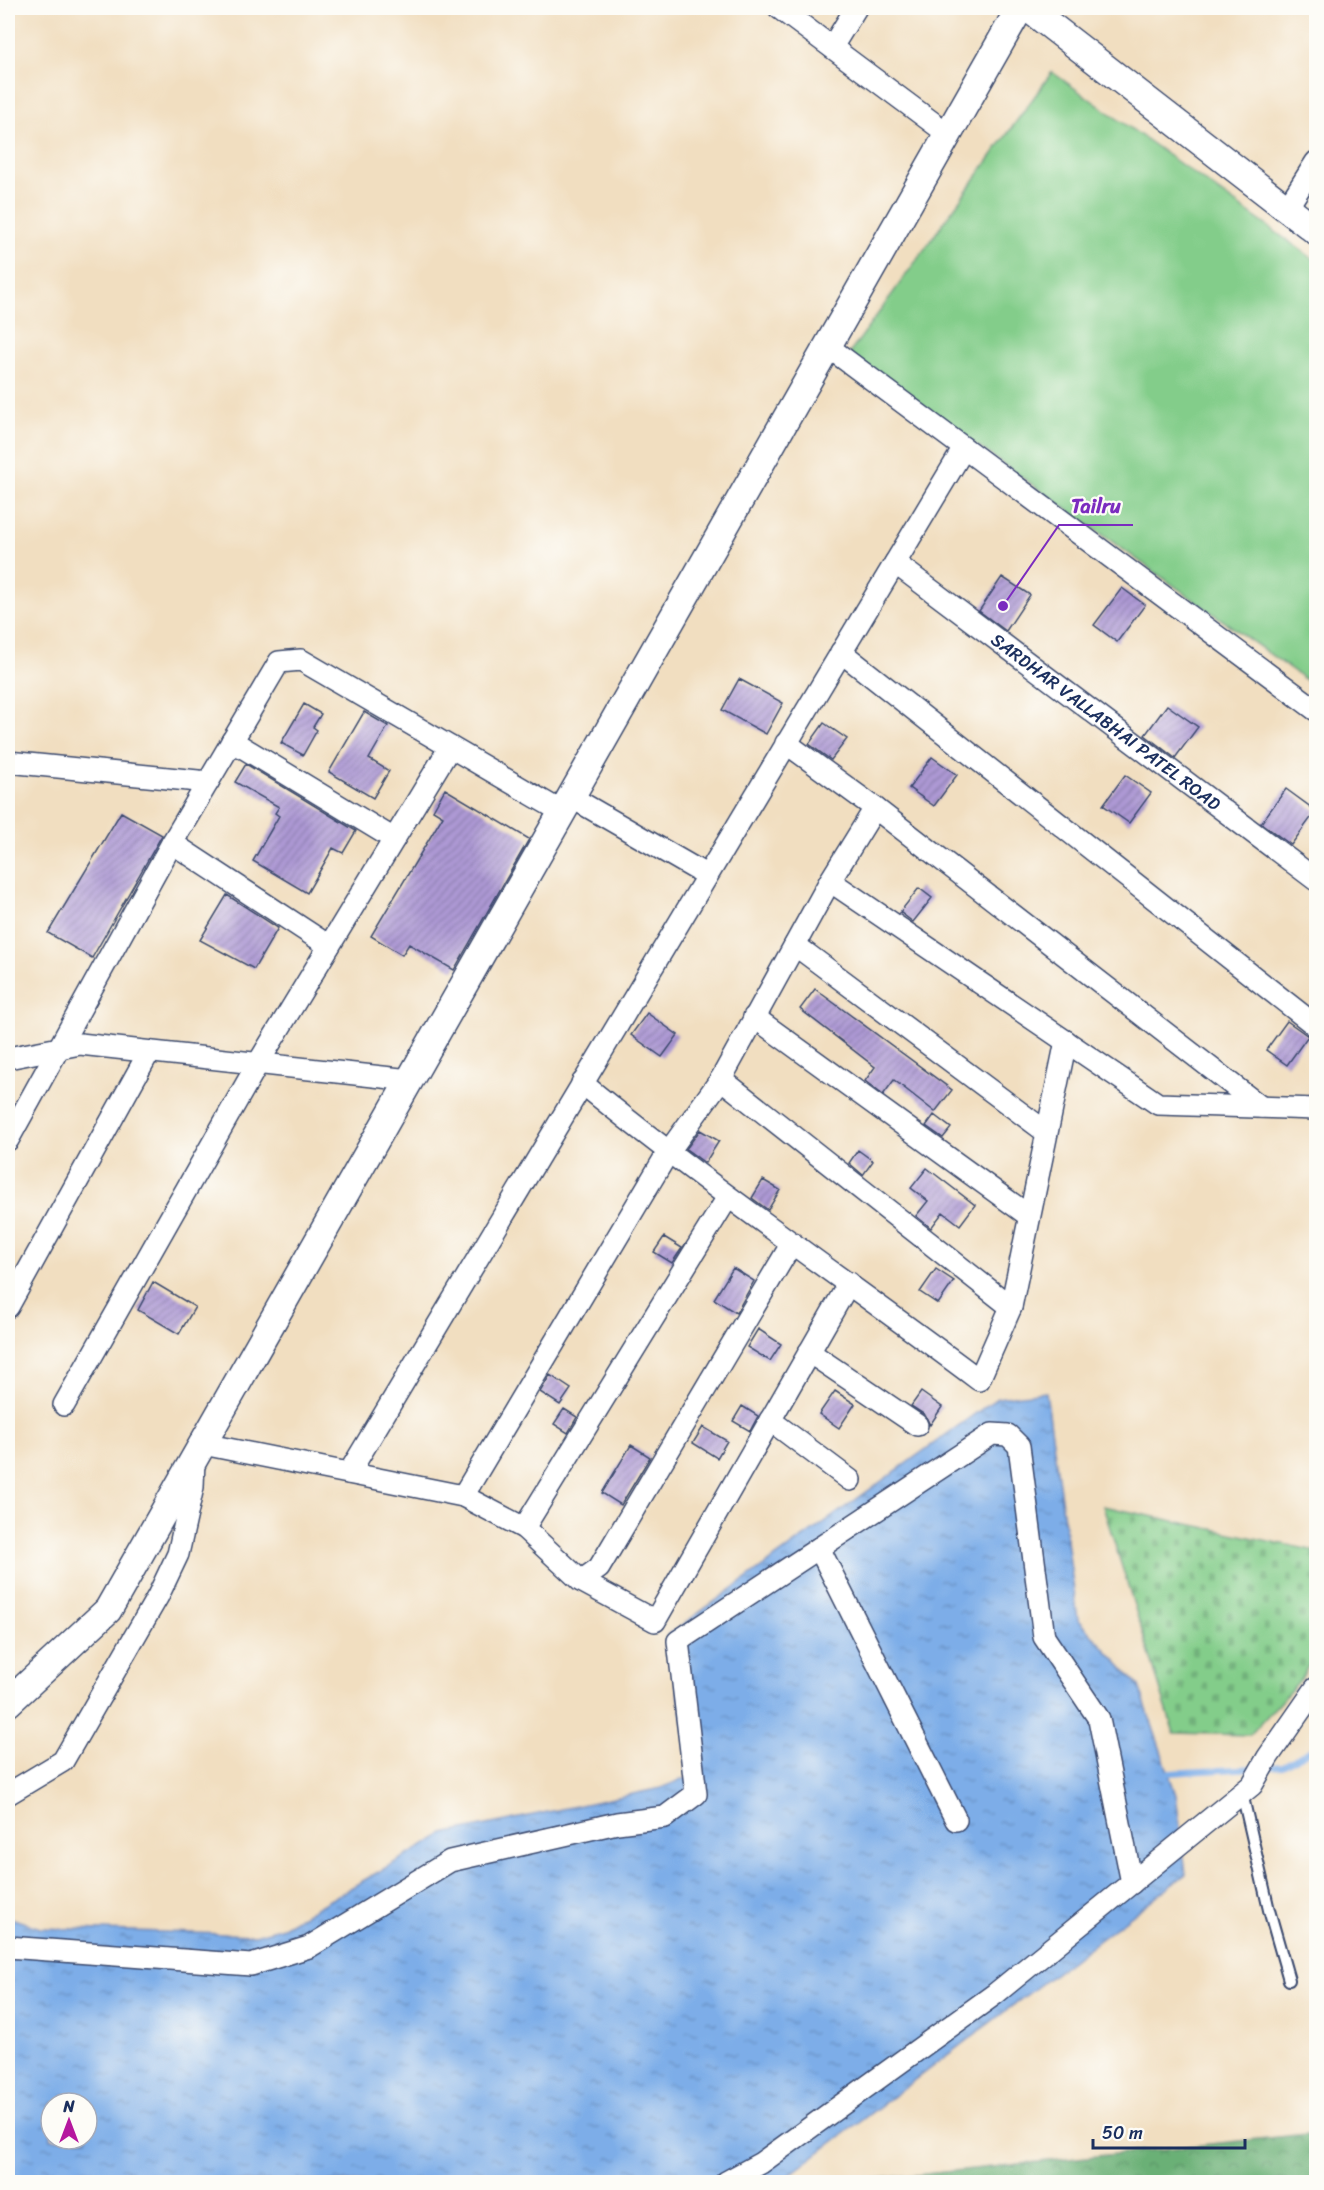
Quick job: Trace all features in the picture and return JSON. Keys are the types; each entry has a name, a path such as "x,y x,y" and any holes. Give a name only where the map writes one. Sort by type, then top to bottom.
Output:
{"street":[{"path":"779,8 948,134"},
{"path":"832,47 856,8"},
{"path":"8,1703 108,1611 1020,8"},
{"path":"1028,8 1317,231"},
{"path":"1287,208 1317,162"},
{"path":"827,346 1317,710"},
{"path":"349,1473 706,874 964,448"},
{"name":"SARDHAR VALLABHAI PATEL ROAD","path":"894,563 1317,880"},
{"path":"841,652 1317,1026"},
{"path":"8,1140 172,843 279,662 301,660 450,747 706,874"},
{"path":"232,741 394,839"},
{"path":"786,743 875,808 1261,1107"},
{"path":"64,1405 257,1065 450,747"},
{"path":"8,762 208,782"},
{"path":"463,1496 667,1154 721,1079 830,881 875,808"},
{"path":"172,843 329,946"},
{"path":"830,881 1158,1104 1317,1109"},
{"path":"795,945 1046,1132"},
{"path":"754,1017 1029,1216"},
{"path":"582,1083 667,1154 849,1283 979,1380 1011,1307 1066,1041"},
{"path":"8,1058 80,1044 410,1080"},
{"path":"8,1307 149,1052"},
{"path":"721,1079 1011,1307"},
{"path":"524,1528 728,1197"},
{"path":"581,1581 599,1568 792,1243"},
{"path":"198,1451 349,1473 463,1496 524,1528 581,1581 655,1621 849,1283"},
{"path":"809,1352 917,1425"},
{"path":"770,1420 850,1480"},
{"path":"8,1947 251,1965 309,1947 450,1861 617,1823 665,1817 696,1794 678,1641 992,1434 1008,1435 1019,1446 1044,1637 1099,1719 1132,1883"},
{"path":"8,1794 63,1761 158,1596 178,1554 193,1487 198,1451"},
{"path":"819,1548 956,1820"},
{"path":"726,2182 761,2163 995,1994 1247,1789 1317,1688"}],"lane":[{"path":"1247,1789 1269,1910 1289,1980"}],"green space":[{"path":"1052,72 1316,261 1316,687 849,354"},
{"path":"1103,1506 1316,1551 1316,1652 1301,1679 1250,1735 1174,1733"},
{"path":"1316,2133 1316,2182 849,2182"}],"water":[{"path":"1046,1392 1078,1619 1139,1686 1176,1795 1186,1874 780,2182 8,2182 8,1917 40,1928 255,1935 283,1927 444,1834 661,1788 693,1775 668,1635 997,1398"}],"building":[{"path":"1002,577 1030,595 1006,631 979,611"},
{"path":"1122,588 1145,605 1117,642 1094,625"},
{"path":"739,679 783,703 766,734 722,710"},
{"path":"304,704 321,714 313,727 317,730 303,755 281,743"},
{"path":"1167,705 1198,727 1175,758 1145,735"},
{"path":"364,712 388,726 369,759 389,771 373,798 329,772"},
{"path":"824,723 847,739 831,760 809,744"},
{"path":"932,757 957,775 934,806 909,788"},
{"path":"246,764 356,831 343,853 333,848 307,893 253,861 279,816 275,813 279,807 235,782"},
{"path":"1125,775 1151,793 1129,823 1103,805"},
{"path":"445,789 529,839 454,970 409,944 402,955 371,936 443,816 433,810"},
{"path":"1286,789 1316,811 1291,845 1261,823"},
{"path":"121,812 162,835 92,958 48,933"},
{"path":"919,888 932,898 913,922 900,912"},
{"path":"227,895 278,928 254,969 200,940"},
{"path":"815,989 952,1090 935,1112 894,1080 883,1095 865,1081 875,1067 800,1009"},
{"path":"647,1013 678,1035 662,1057 631,1035"},
{"path":"1287,1021 1308,1036 1287,1065 1266,1050"},
{"path":"934,1115 951,1128 943,1138 926,1126"},
{"path":"700,1130 719,1141 705,1163 686,1149"},
{"path":"858,1150 873,1161 863,1175 849,1163"},
{"path":"927,1168 975,1205 960,1225 943,1212 931,1228 916,1216 928,1201 911,1188"},
{"path":"763,1180 780,1190 768,1210 752,1198"},
{"path":"664,1237 682,1248 672,1263 654,1252"},
{"path":"733,1268 754,1281 736,1313 714,1299"},
{"path":"936,1269 954,1281 938,1304 920,1292"},
{"path":"153,1282 195,1307 179,1334 138,1310"},
{"path":"758,1329 781,1344 770,1361 747,1347"},
{"path":"550,1375 571,1389 560,1405 540,1392"},
{"path":"835,1391 855,1404 839,1428 819,1414"},
{"path":"921,1392 942,1407 930,1425 925,1415 911,1406"},
{"path":"742,1406 758,1416 750,1431 733,1421"},
{"path":"564,1409 577,1417 568,1433 554,1424"},
{"path":"703,1427 727,1441 717,1458 693,1443"},
{"path":"631,1445 650,1457 621,1505 602,1493"}],"waterway":[{"path":"1268,1767 1283,1766 1316,1747"},
{"path":"1169,1773 1255,1768"}],"place":[{"name":"Tailru","path":"1003,606"}]}
